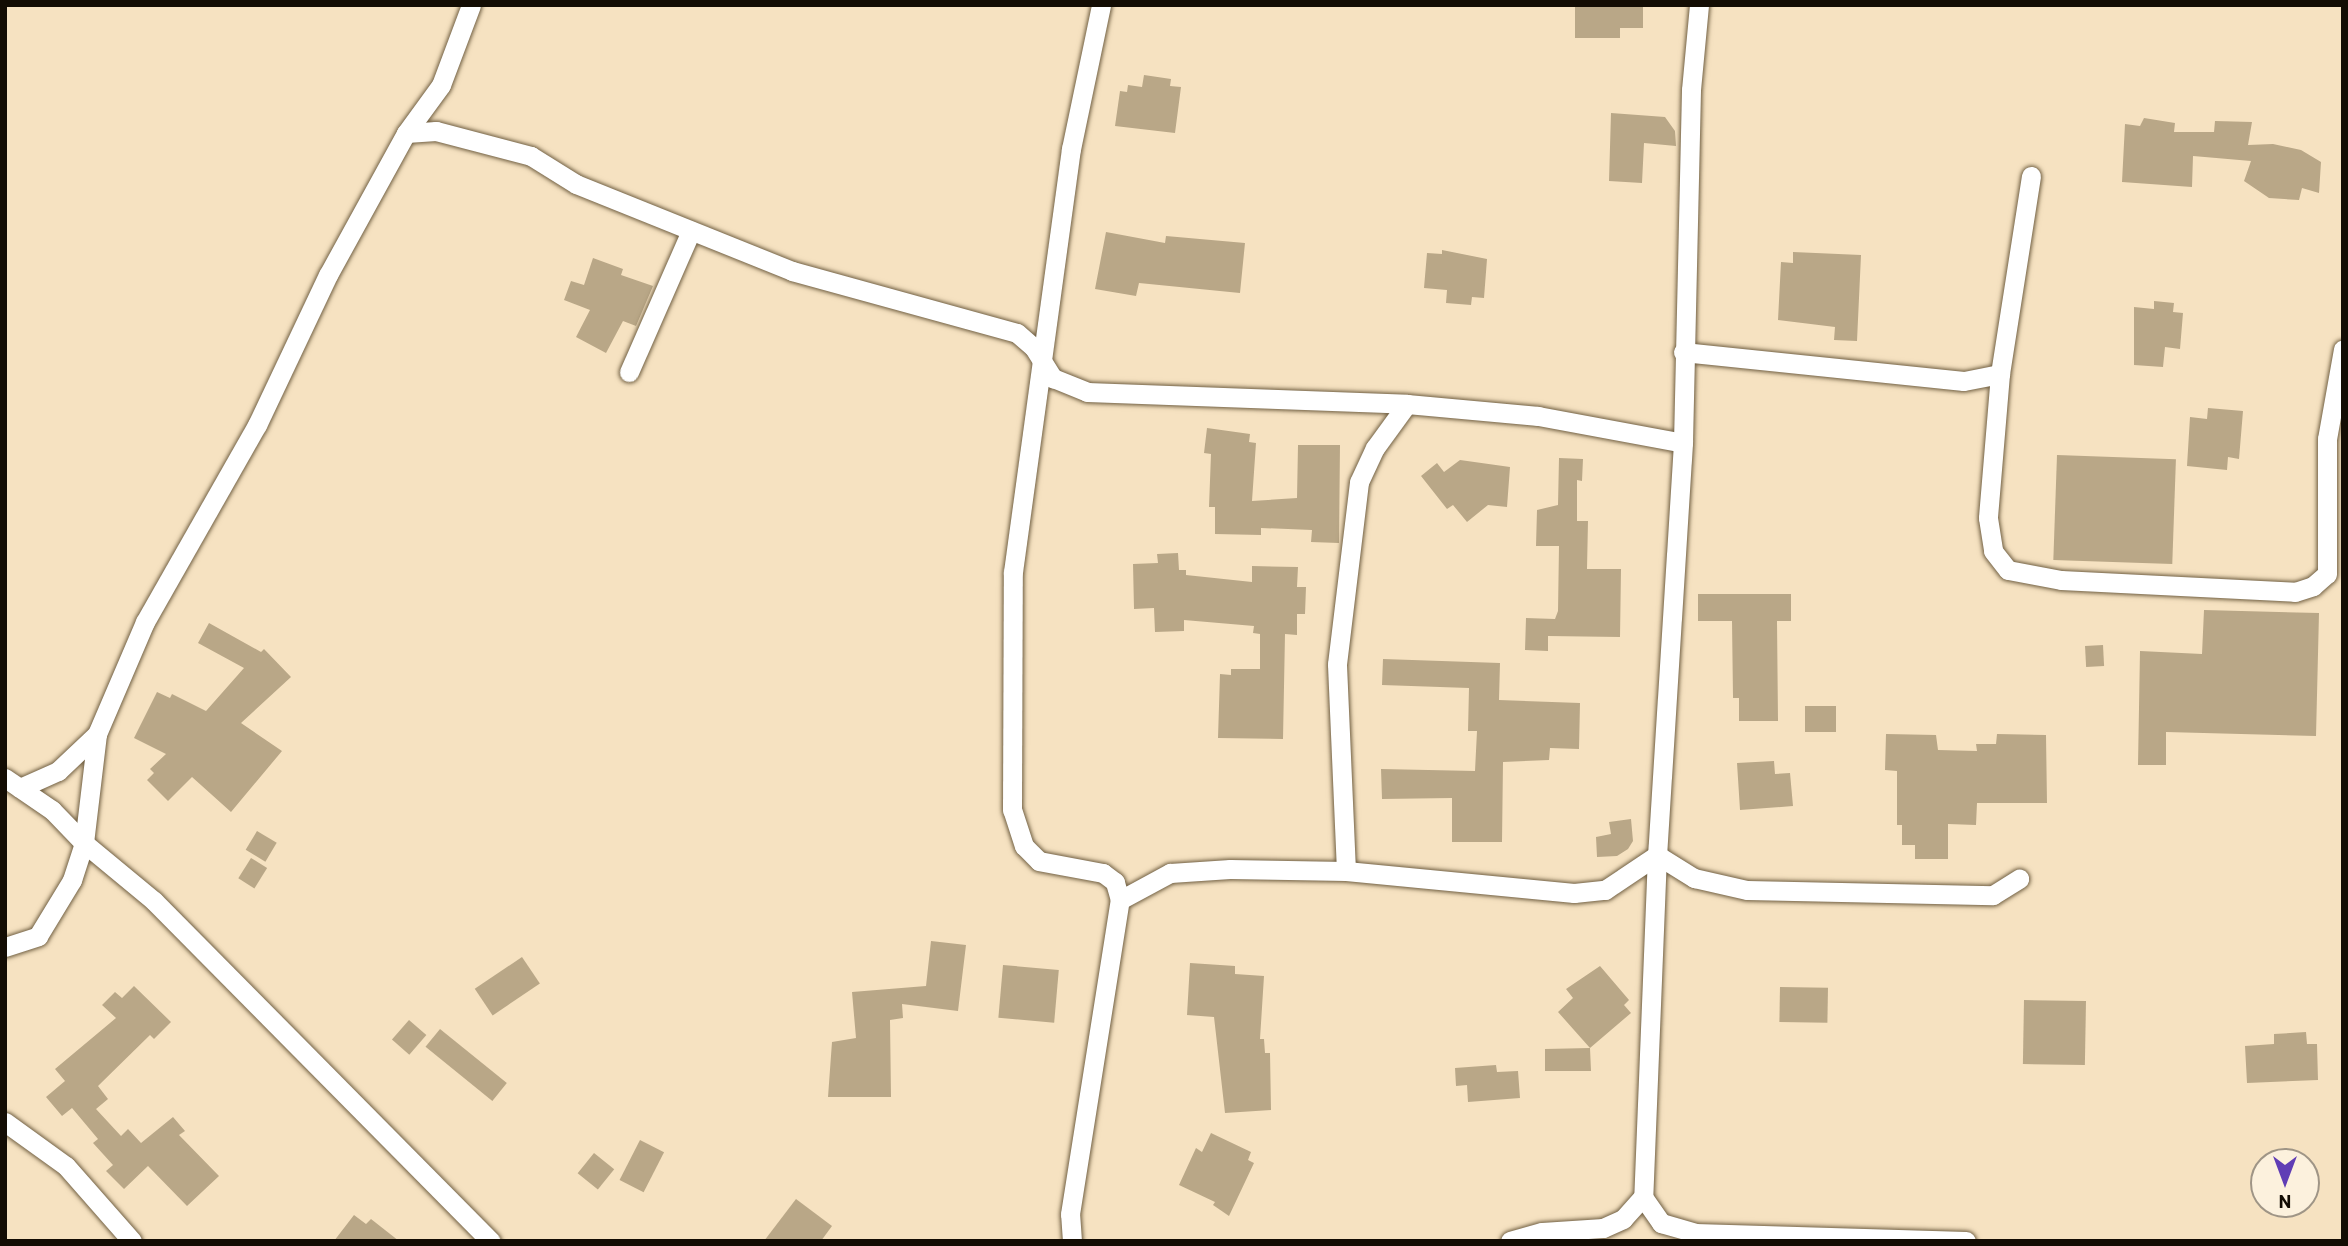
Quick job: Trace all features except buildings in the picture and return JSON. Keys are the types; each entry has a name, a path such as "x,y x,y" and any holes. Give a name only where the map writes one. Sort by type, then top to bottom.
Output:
{"street":[{"path":"5,947 38,936 54,914 84,843 97,734 145,622 257,425 328,275 406,133 441,85 471,5"},
{"path":"1069,1239 1120,900 1115,882 1103,873 1039,861 1024,845 1012,810 1013,572 1024,465 1043,365 1047,301 1070,149 1101,5"},
{"path":"1699,5 1691,90 1683,443 1657,855 1643,1197 1661,1223 1695,1233 1966,1241"},
{"path":"406,133 436,131 531,156 576,184 792,271 967,315 1017,333 1034,348 1043,365 1065,385 1114,395 1407,404 1538,416 1683,443"},
{"path":"2031,176 2000,374 1988,518 1993,551 2008,570 2060,580 2295,592 2314,586 2327,574 2327,439 2343,349"},
{"path":"629,372 691,231"},
{"path":"1684,352 1964,381 2000,374"},
{"path":"1346,871 1337,664 1359,482 1375,448 1407,404"},
{"path":"13,783 58,771 97,734"},
{"path":"13,783 52,810 84,843 154,901 491,1241"},
{"path":"1120,900 1170,873 1230,869 1346,871 1574,893 1605,890 1657,855"},
{"path":"1657,855 1694,878 1747,890 1993,895 2019,879"},
{"path":"5,1122 66,1166 132,1241"},
{"path":"1510,1241 1542,1233 1603,1228 1623,1219 1643,1197"}]}
